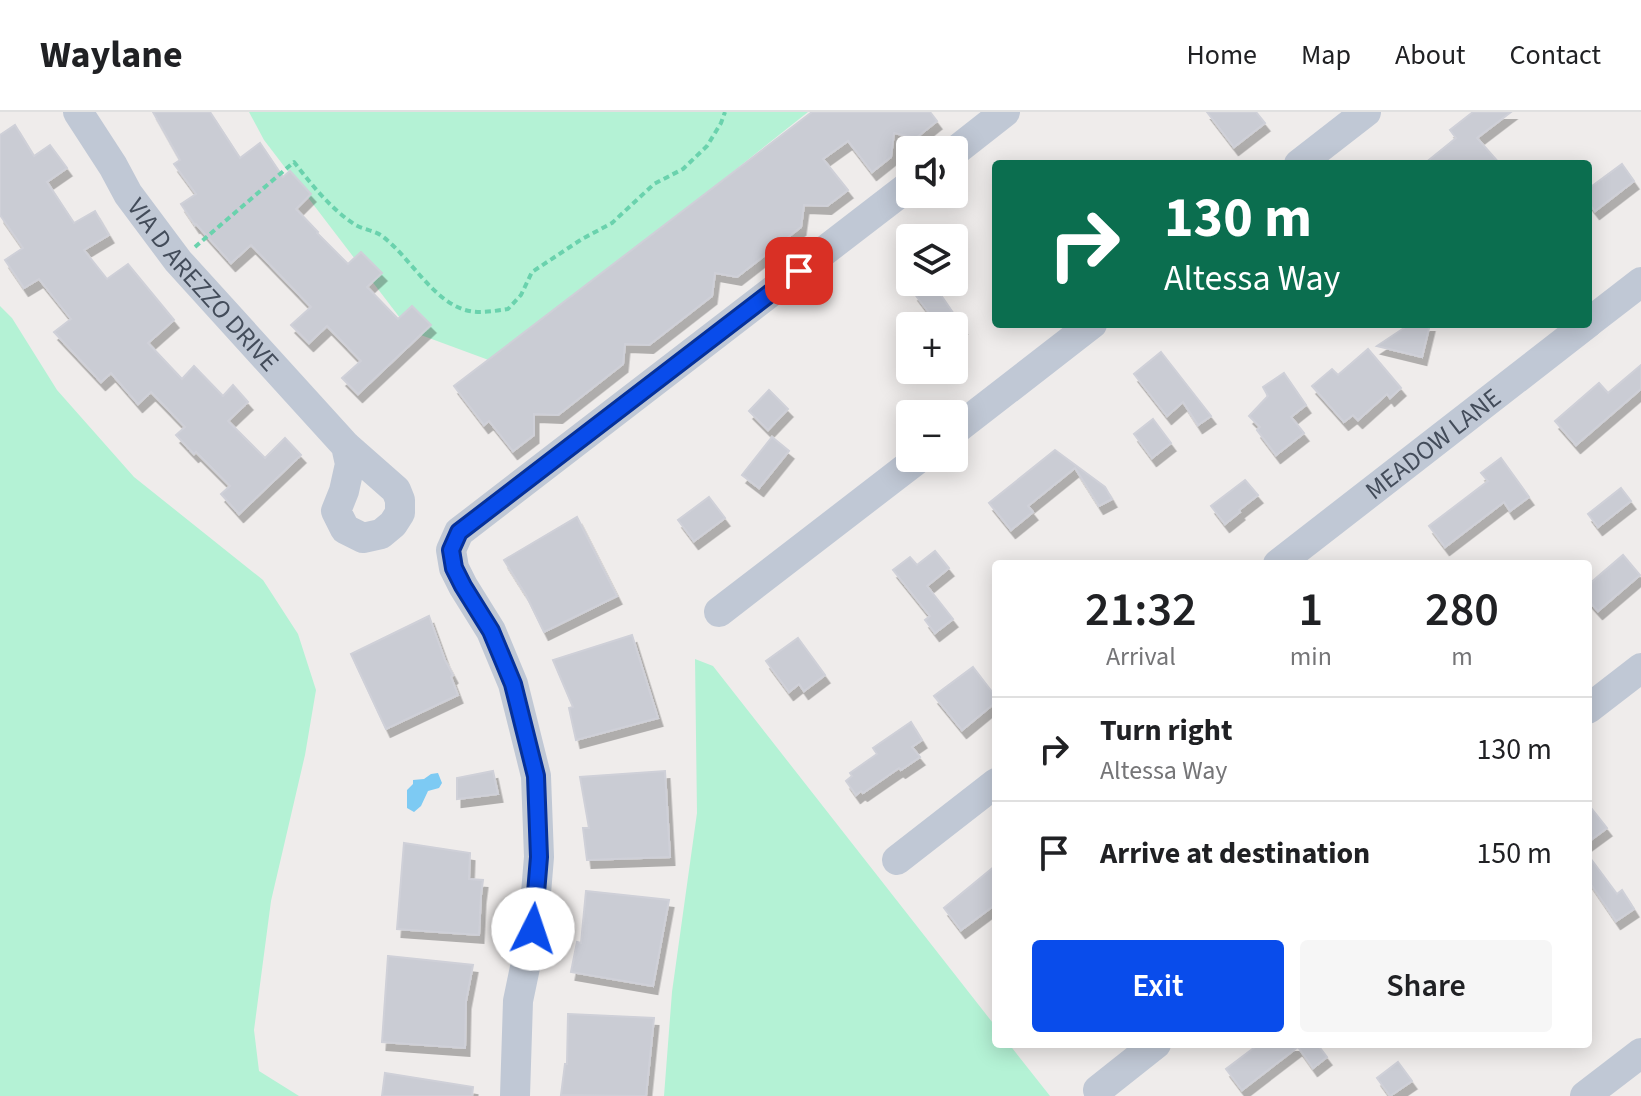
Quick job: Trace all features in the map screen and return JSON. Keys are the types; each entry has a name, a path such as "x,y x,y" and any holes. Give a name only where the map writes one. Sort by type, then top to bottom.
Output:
{"street":[{"name":"VIA D AREZZO DRIVE","path":"78,112 128,194 178,261 346,446"},
{"path":"968,141 1005,112"},
{"path":"1304,160 1366,112"},
{"path":"515,1096 518,1001 533,929 539,857 536,776 513,684 491,631 454,568 451,550 459,532 896,196"},
{"name":"MEADOW LANE","path":"1592,321 1641,282"},
{"path":"968,420 1087,328"},
{"name":"MEADOW LANE","path":"1283,560 1583,328"},
{"path":"719,612 901,472"},
{"path":"1592,706 1641,668"},
{"path":"897,860 992,786"},
{"path":"1098,1090 1151,1048"},
{"path":"1585,1096 1641,1053"}],"path":[{"path":"178,261 294,162 308,181 344,217 358,227 380,234 438,294 463,310 484,313 508,309 521,295 532,272 612,223 654,184 683,169 707,146 725,112"}],"green space":[{"path":"249,112 808,112 494,362 410,331 264,140"},
{"path":"0,306 12,318 57,390 134,477 263,580 298,634 316,690 305,755 271,901 254,1030 259,1071 299,1096 0,1096"},
{"path":"695,659 713,666 992,1022 992,1048 1012,1048 1050,1096 664,1096 672,992 697,813"}],"water":[{"path":"438,773 442,783 439,788 428,791 421,806 414,812 407,808 407,790 413,780"}],"building":[{"path":"153,112 210,112 240,158 260,143 283,177 290,171 311,194 296,209 317,233 348,264 361,252 382,273 367,287 398,319 412,306 431,325 358,394 342,378 361,361 327,326 309,343 291,325 311,307 251,245 231,263 195,225 181,204 196,194 174,164 180,160"},
{"path":"812,112 930,112 937,121 918,136 894,133 891,157 872,172 848,141 823,159 848,190 827,206 804,205 801,227 737,277 715,273 712,296 649,345 625,344 623,364 558,415 534,414 534,435 513,451 489,421 484,425 454,386"},
{"path":"1207,112 1256,112 1265,123 1234,147"},
{"path":"1473,112 1511,112 1477,138 1496,160 1429,160 1456,138 1450,130"},
{"path":"15,125 34,156 50,145 67,168 47,182 74,223 95,211 109,235 84,250 107,279 128,264 174,320 148,343 182,379 194,366 223,396 233,385 248,402 228,421 265,458 285,438 301,455 239,514 221,494 230,486 176,435 185,427 151,392 138,404 111,373 101,382 54,332 71,319 39,279 24,288 5,260 23,248 0,215 0,135"},
{"path":"1622,164 1634,181 1595,211 1592,207 1592,186"},
{"path":"916,296 942,296 952,312 928,312"},
{"path":"1404,328 1429,328 1422,357 1377,346"},
{"path":"1368,349 1401,388 1390,398 1387,394 1358,420 1353,415 1344,422 1312,386 1332,369 1338,375"},
{"path":"1161,352 1211,416 1198,425 1183,402 1167,416 1134,374"},
{"path":"1641,365 1641,389 1576,445 1555,421 1599,383 1608,393"},
{"path":"1284,373 1306,405 1291,417 1304,433 1276,455 1257,430 1260,427 1249,416 1268,396 1263,387"},
{"path":"769,390 788,409 768,430 749,411"},
{"path":"1153,419 1171,443 1152,458 1134,434"},
{"path":"772,437 789,451 759,488 742,475"},
{"path":"1055,450 1105,487 1112,499 1099,506 1075,468 1028,506 1033,512 1011,530 989,503"},
{"path":"1501,458 1529,497 1510,511 1504,502 1445,547 1429,526 1488,481 1481,473"},
{"path":"1245,480 1258,495 1225,524 1211,506"},
{"path":"1621,488 1631,501 1598,527 1588,514"},
{"path":"709,497 725,518 694,541 678,520"},
{"path":"577,517 617,596 544,632 504,560"},
{"path":"935,551 949,568 927,586 953,619 935,633 925,620 930,616 893,570 910,557 917,565"},
{"path":"1623,555 1640,575 1598,611 1592,604 1592,582"},
{"path":"429,616 458,695 386,729 351,654"},
{"path":"632,635 658,718 576,740 569,708 573,707 553,660"},
{"path":"798,638 825,675 804,691 799,684 789,692 766,661"},
{"path":"973,667 992,692 992,705 962,730 934,696"},
{"path":"911,722 922,740 912,747 920,757 856,795 846,781 852,776 850,773 877,754 873,748"},
{"path":"493,771 498,794 457,799 457,778"},
{"path":"665,771 670,857 587,860 583,828 589,828 580,777"},
{"path":"1592,809 1607,828 1592,839"},
{"path":"404,843 470,853 469,879 483,880 479,935 397,929"},
{"path":"1592,860 1617,894 1622,890 1634,909 1616,921 1592,886"},
{"path":"992,868 992,907 961,930 944,908"},
{"path":"586,891 669,900 653,986 571,972 577,942 581,943"},
{"path":"388,956 473,965 466,1001 465,1048 382,1042"},
{"path":"568,1014 654,1018 646,1096 561,1095 567,1064"},
{"path":"1254,1048 1297,1048 1242,1090 1226,1069"},
{"path":"1299,1048 1320,1048 1327,1057 1313,1068"},
{"path":"1398,1062 1412,1081 1390,1096 1377,1078"},
{"path":"385,1073 473,1087 472,1096 382,1096"}],"route":[{"path":"533,929 539,857 536,776 513,684 491,631 454,568 451,550 459,532 799,271"}]}
